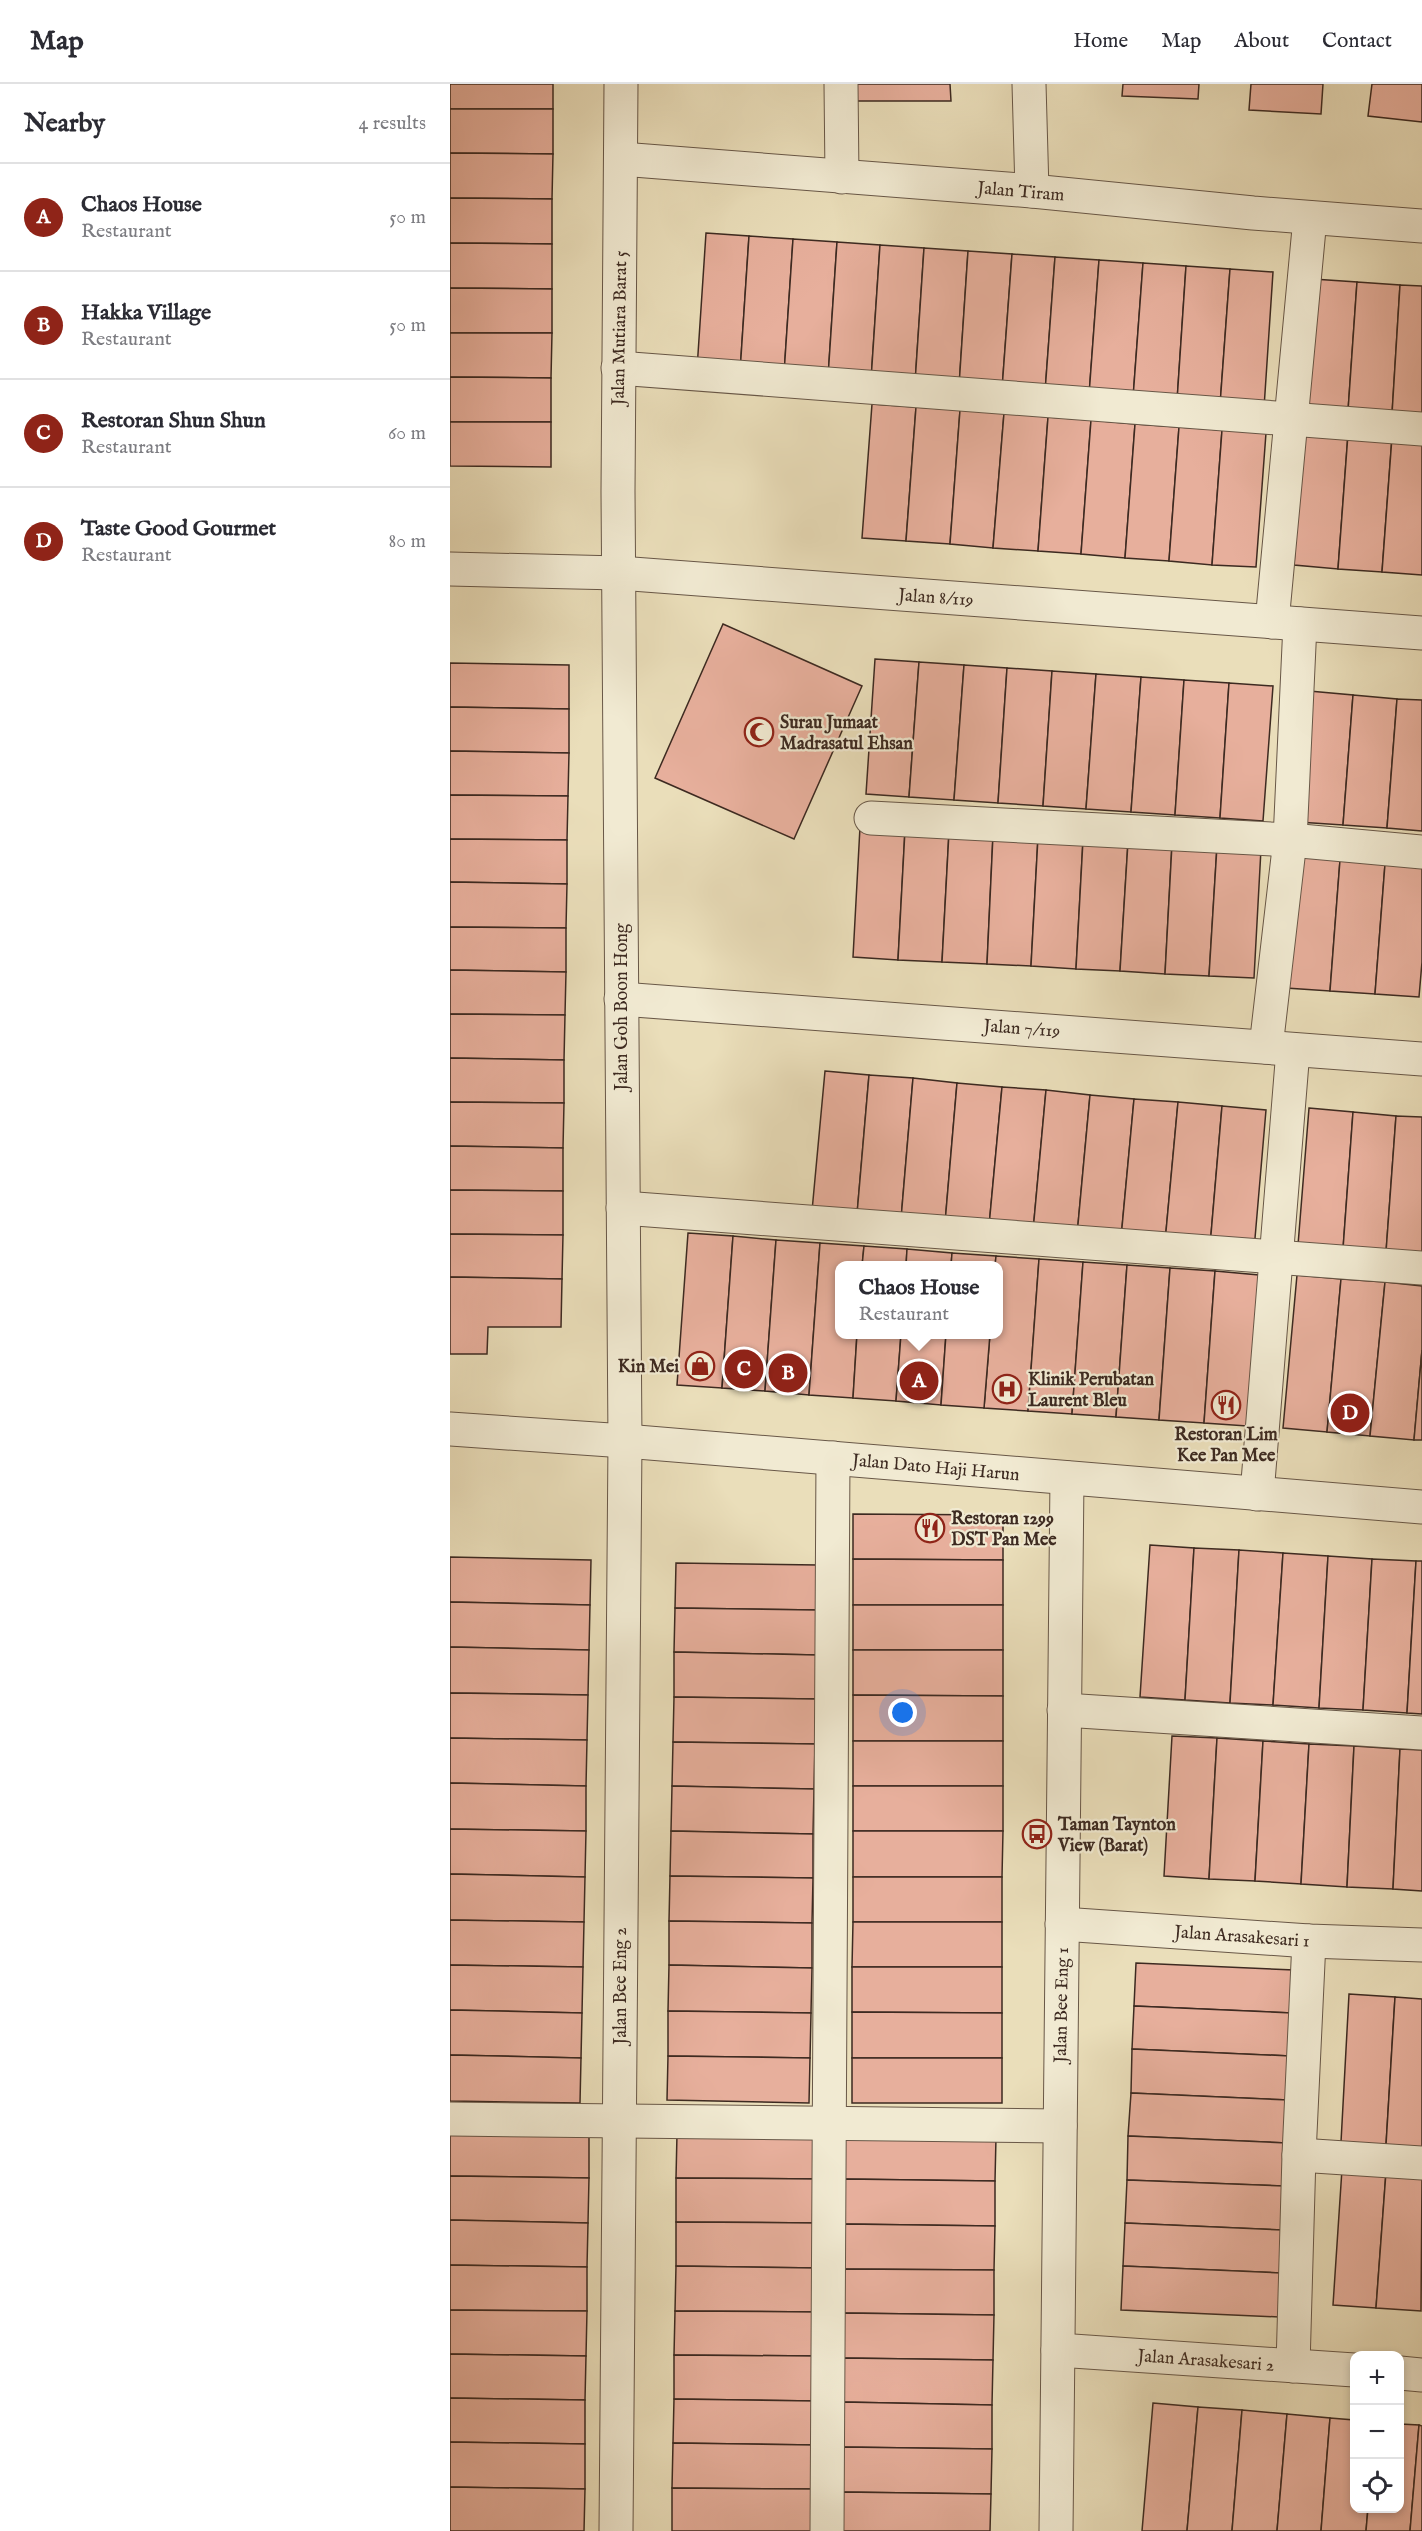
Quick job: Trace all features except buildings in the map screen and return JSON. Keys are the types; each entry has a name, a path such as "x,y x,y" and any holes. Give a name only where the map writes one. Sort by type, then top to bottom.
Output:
{"street":[{"name":"Jalan Mutiara Barat 5","path":"619,573 618,368 621,84"},
{"path":"841,84 842,177"},
{"path":"1029,84 1032,191"},
{"name":"Jalan Tiram","path":"621,159 1032,191 1310,218 1422,226"},
{"path":"1257,1494 1277,1257 1280,1048 1290,840 1286,623 1291,419 1310,218"},
{"path":"618,368 1422,429"},
{"name":"Jalan 8/119","path":"450,569 619,573 1422,633"},
{"name":"Jalan Goh Boon Hong","path":"619,573 625,1441"},
{"path":"871,818 1290,840 1422,852"},
{"name":"Jalan 7/119","path":"621,999 1422,1059"},
{"path":"623,1208 1422,1268"},
{"name":"Jalan Dato Haji Harun","path":"450,1429 625,1441 1422,1507"},
{"name":"Jalan Bee Eng 2","path":"616,2531 625,1441"},
{"path":"827,2531 833,1458"},
{"name":"Jalan Bee Eng 1","path":"1056,2531 1067,1478"},
{"path":"1064,1710 1422,1733"},
{"name":"Jalan Arasakesari 1","path":"1062,1924 1309,1941 1422,1945"},
{"path":"1293,2366 1299,2155 1309,1941"},
{"path":"450,2119 1060,2126"},
{"path":"1299,2155 1422,2163"},
{"name":"Jalan Arasakesari 2","path":"1058,2350 1350,2370"},
{"path":"1404,2373 1422,2375"}],"place":[{"name":"Surau Jumaat Madrasatul Ehsan","path":"759,732"},
{"name":"Kin Mei","path":"700,1366"},
{"name":"Restoran Shun Shun","path":"744,1369"},
{"name":"Hakka Village","path":"788,1373"},
{"name":"Chaos House","path":"919,1381"},
{"name":"Klinik Perubatan Laurent Bleu","path":"1007,1389"},
{"name":"Restoran Lim Kee Pan Mee","path":"1226,1405"},
{"name":"Taste Good Gourmet","path":"1350,1413"},
{"name":"Restoran 1299 DST Pan Mee","path":"930,1528"},
{"name":"Taman Taynton View (Barat)","path":"1037,1834"}]}
